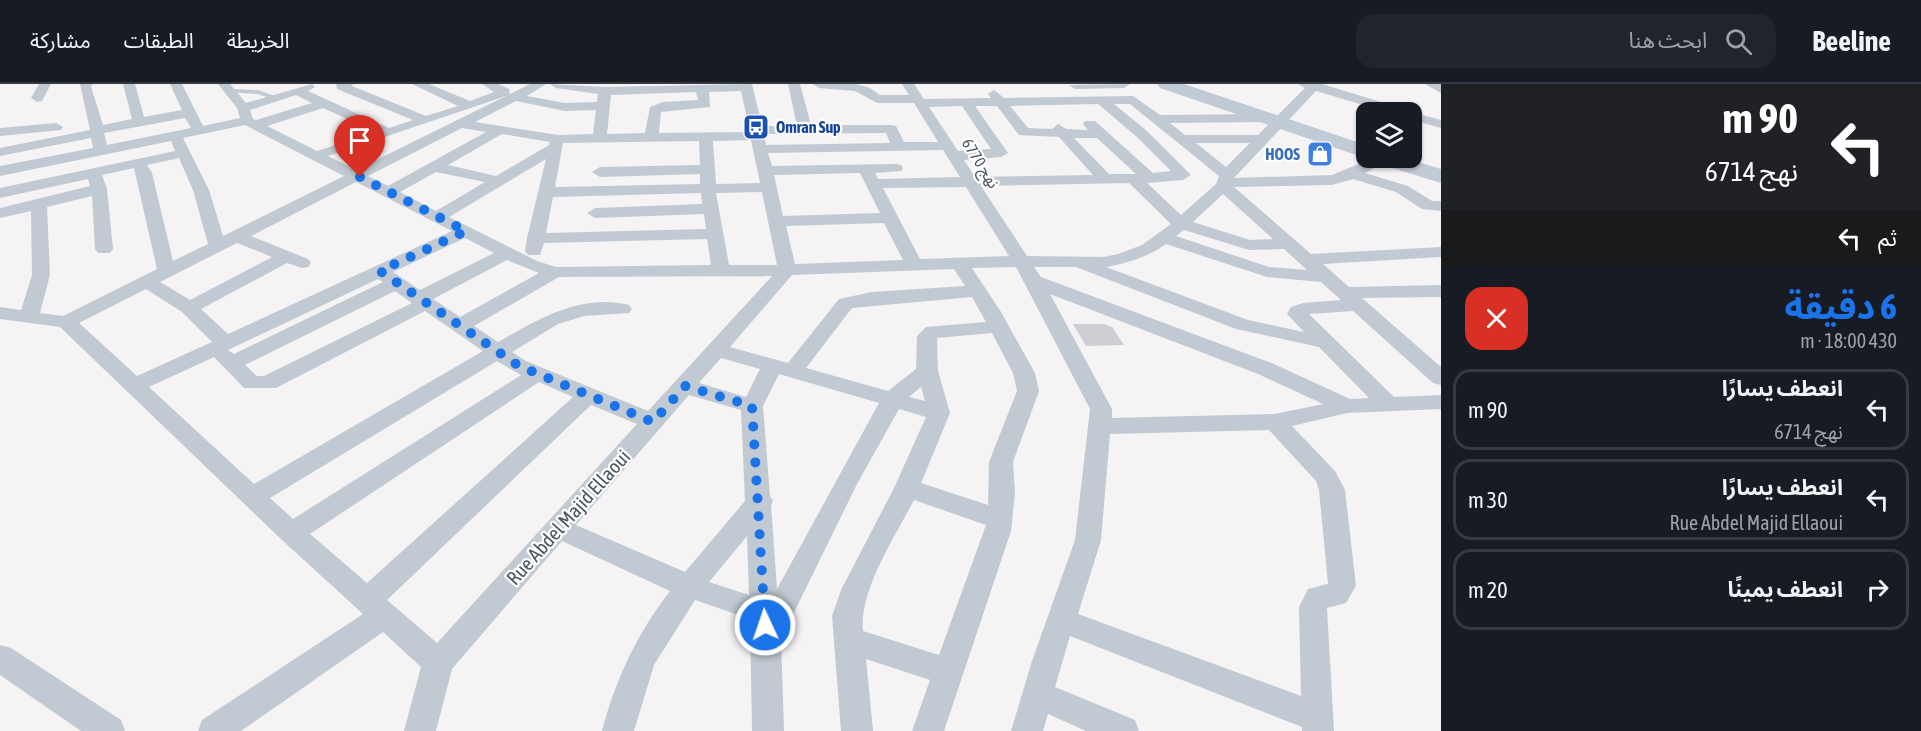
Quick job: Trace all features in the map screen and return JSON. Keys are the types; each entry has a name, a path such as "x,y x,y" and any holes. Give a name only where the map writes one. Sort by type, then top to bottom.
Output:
{"street":[{"path":"37,98 45,84"},
{"path":"102,84 86,85 97,128 93,172 99,189 104,249"},
{"path":"129,84 139,122"},
{"path":"176,84 198,132"},
{"path":"248,118 276,98 319,84"},
{"path":"418,84 470,106"},
{"path":"318,155 470,106 506,92 488,84"},
{"path":"0,313 66,322 360,177 540,84"},
{"path":"794,84 805,130"},
{"path":"819,84 857,88 868,92 884,114 899,147"},
{"path":"1057,86 1124,84"},
{"path":"1166,84 1356,149"},
{"path":"341,85 425,120"},
{"path":"538,102 562,85 606,91 632,87 706,115 758,138 991,155 1001,152 966,102"},
{"path":"1028,271 1075,261 1122,259 1148,249 1181,224 1225,181 1260,139 1270,120 1311,85 1366,102"},
{"path":"227,87 248,118 507,253 531,265 555,272 787,270 960,264 1028,271 1266,369 1347,406"},
{"path":"1011,87 983,88 1001,102 1024,132 1099,134"},
{"path":"602,151 652,137 706,115 747,89 787,270"},
{"path":"758,138 884,114 915,94 956,89"},
{"path":"297,91 387,132"},
{"path":"593,235 606,91"},
{"path":"915,94 966,102 1136,101 1183,139 1288,244 1441,378"},
{"name":"نهج 6770","path":"915,94 1028,271 1101,409 1088,540 1037,694 1028,731"},
{"path":"514,97 565,107 604,105"},
{"path":"547,192 708,189 767,179 869,177 917,182 1182,176 1142,134 1101,100"},
{"path":"1032,101 1104,178"},
{"path":"1068,101 1181,224 1249,245 1288,244"},
{"path":"0,171 198,132 248,118 324,103"},
{"path":"652,137 655,110 658,108 706,115"},
{"path":"0,152 97,128 190,113"},
{"path":"706,115 708,189 722,271"},
{"path":"1158,119 1270,120"},
{"path":"1422,119 1441,124"},
{"path":"461,124 706,169"},
{"path":"0,132 97,128"},
{"path":"389,192 498,131"},
{"path":"176,136 201,190 218,247"},
{"path":"1183,139 1260,139"},
{"path":"437,217 499,181 557,143"},
{"path":"531,265 557,143"},
{"path":"0,192 184,153"},
{"path":"138,163 144,173 167,272"},
{"path":"435,167 499,181"},
{"path":"1225,181 1317,182 1353,174 1365,168"},
{"path":"1416,168 1441,176"},
{"path":"1353,174 1402,189 1437,209"},
{"path":"869,177 915,267"},
{"path":"0,213 99,189"},
{"path":"28,317 41,275 39,204"},
{"path":"596,213 712,209"},
{"path":"776,221 890,218"},
{"path":"231,364 466,231"},
{"path":"536,238 716,234"},
{"path":"189,308 294,260 238,237"},
{"path":"633,273 637,237"},
{"path":"1163,237 1258,269 1326,277"},
{"path":"1308,260 1441,252"},
{"path":"147,282 189,308 221,346 231,364 252,383 268,383 507,253"},
{"path":"1075,261 1243,325 1328,343"},
{"path":"928,731 998,531 1001,462 1028,391 1024,373 960,264"},
{"name":"Rue Abdel Majid Ellaoui","path":"438,663 787,270"},
{"path":"459,326 555,272"},
{"path":"388,277 519,366 653,422"},
{"path":"134,386 221,346 388,277"},
{"path":"768,731 760,501 752,406 783,368 846,303 882,297 977,291"},
{"path":"1388,404 1328,343 1298,317 1298,310 1350,299 1441,291"},
{"path":"252,497 496,351 570,312 622,309"},
{"path":"66,322 291,533 438,663 420,731"},
{"path":"857,731 847,616 855,590 907,488 939,413 927,371 929,333 999,327"},
{"path":"717,350 939,413"},
{"path":"1414,355 1441,355"},
{"path":"765,625 893,399 927,371"},
{"path":"291,533 537,374"},
{"path":"685,386 752,406"},
{"path":"214,731 375,609 588,395"},
{"path":"1101,426 1275,422 1347,406 1441,402"},
{"path":"1061,620 1318,724 1313,607 1318,597 1336,594 1342,586 1332,490 1326,477 1275,422"},
{"path":"907,488 999,519"},
{"path":"618,731 629,689 646,652 690,587 760,501"},
{"path":"558,528 690,587 765,625"},
{"path":"849,640 948,672"},
{"path":"0,658 109,731"},
{"path":"1037,694 1123,731"}],"lane":[{"path":"227,87 258,92 276,98"}],"building":[{"path":"1073,324 1104,324 1112,327 1124,345 1086,346"}],"place":[{"name":"Omran Sup","path":"756,127"},
{"name":"HOOS","path":"1320,154"}],"route":[{"path":"360,177 466,231 380,271 519,366 653,422 685,386 752,406 760,501 765,625"}]}
